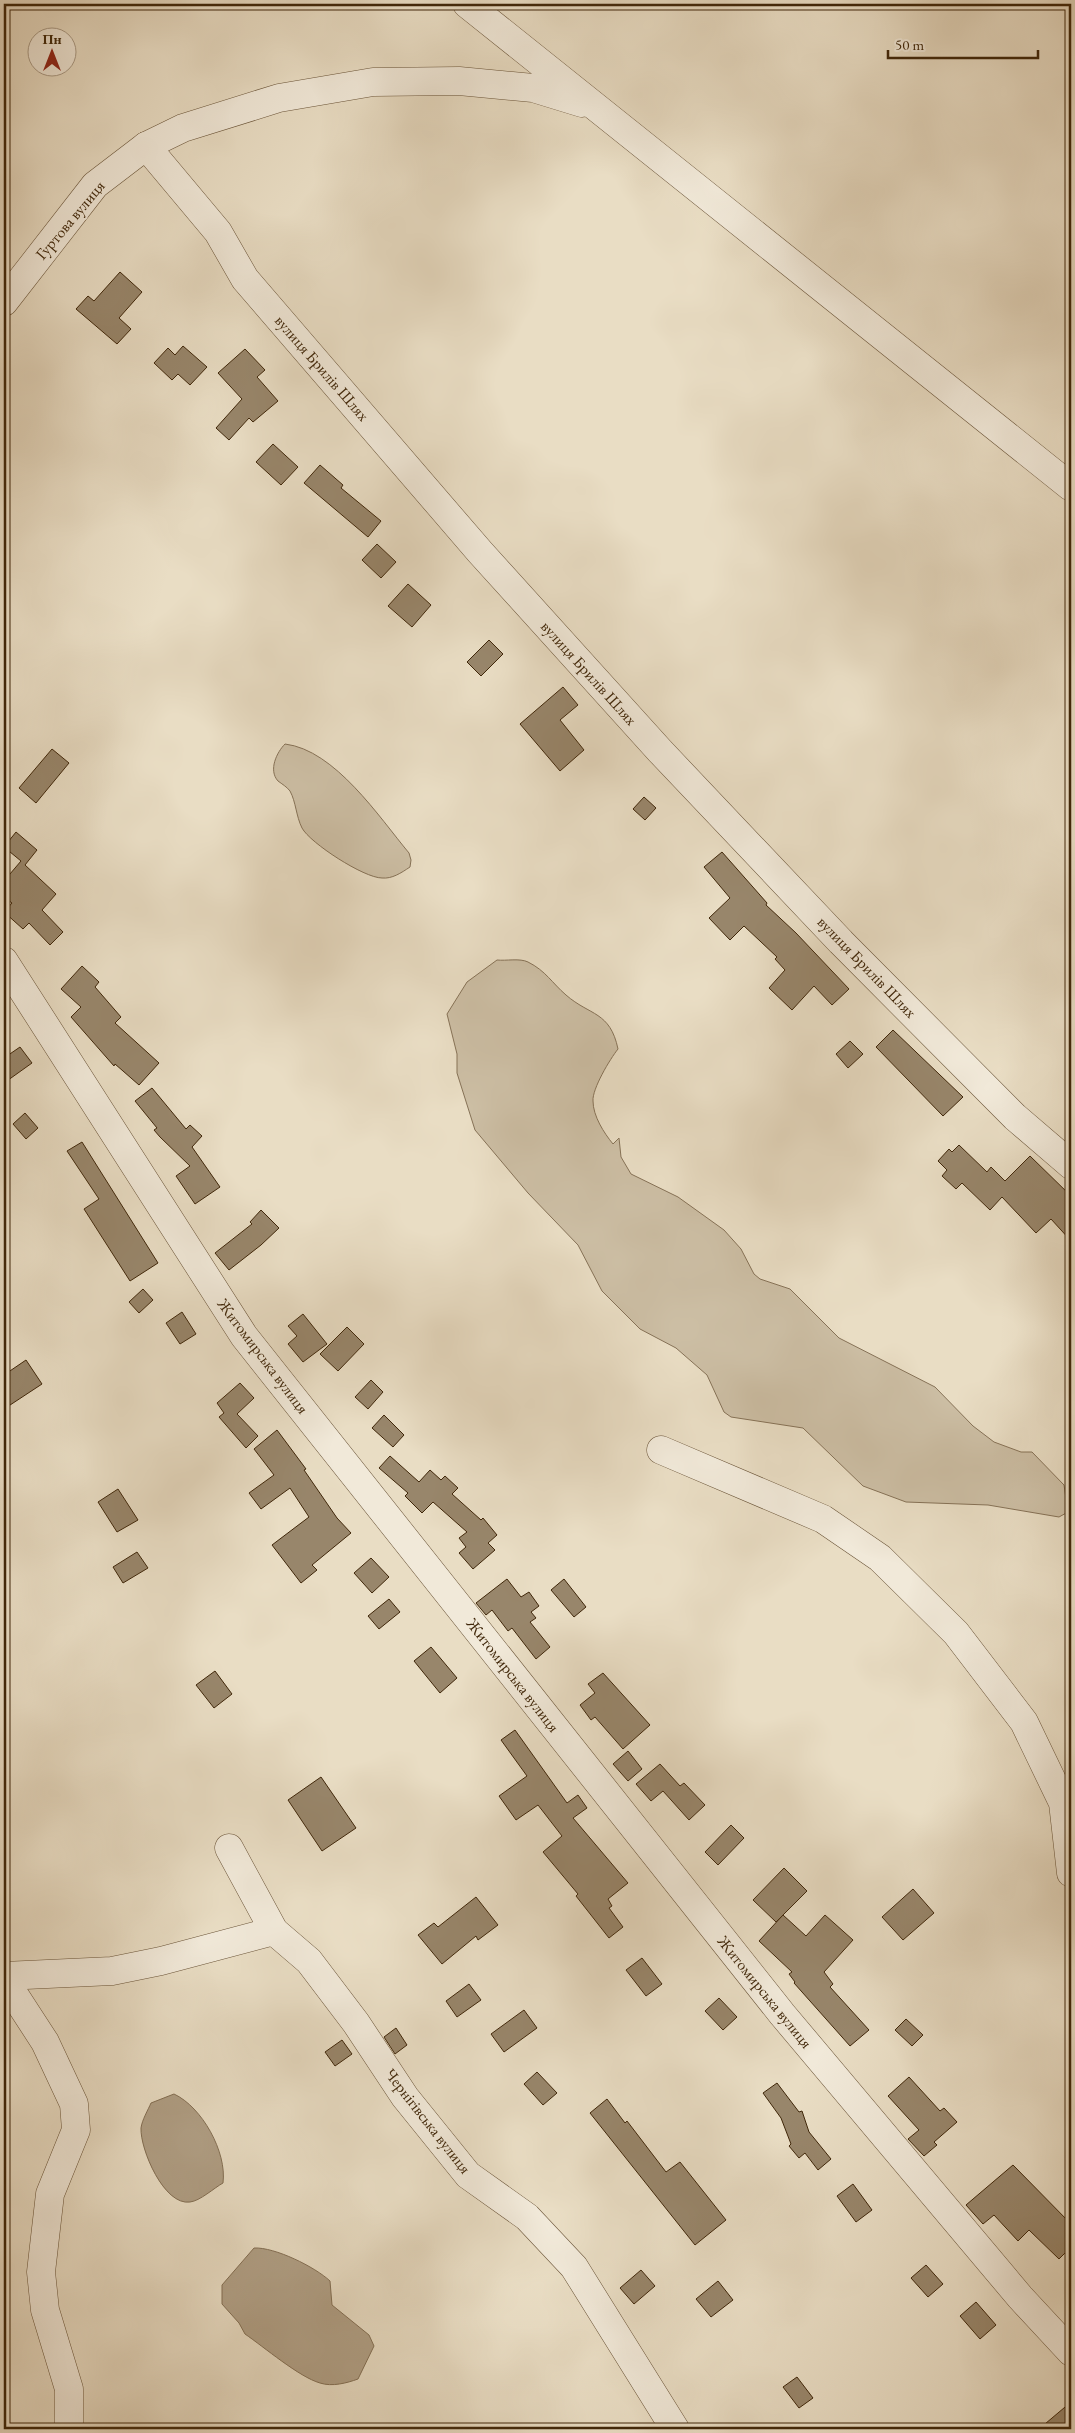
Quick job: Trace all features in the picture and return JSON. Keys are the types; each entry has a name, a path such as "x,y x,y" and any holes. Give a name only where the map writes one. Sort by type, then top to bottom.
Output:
{"street":[{"path":"467,4 1071,487"},
{"name":"Гуртова вулиця","path":"4,302 95,185 146,146 183,128 278,98 373,82 459,81 533,88 593,106"},
{"name":"вулиця Брилів Шлях","path":"146,146 218,232 252,287 480,552 646,736 842,942 1008,1110 1071,1165"},
{"name":"Житомирська вулиця","path":"4,961 244,1336 782,2014 1020,2297 1071,2352"},
{"path":"661,1450 824,1519 880,1558 956,1633 1024,1722 1063,1803 1071,1873"},
{"name":"Чернігівська вулиця","path":"229,1848 274,1931 309,1961 356,2023 405,2097 468,2176 527,2217 574,2267 675,2429"},
{"path":"69,2429 69,2389 45,2310 41,2272 50,2194 76,2130 74,2104 45,2042 4,1978 112,1971 161,1961 274,1931"}],"shaded area":[{"path":"285,744 303,749 321,759 354,787 409,853 410,867 389,878 374,876 338,859 315,842 302,828 290,791 275,777 275,761"},
{"path":"497,960 521,960 528,962 544,973 566,995 598,1016 610,1027 618,1049 598,1082 593,1096 593,1107 600,1124 613,1144 619,1138 621,1157 631,1174 678,1197 724,1230 741,1249 754,1274 760,1279 790,1289 839,1338 935,1387 973,1426 994,1442 1021,1452 1032,1452 1064,1485 1068,1512 1059,1517 988,1505 906,1502 863,1486 803,1428 731,1417 724,1412 707,1375 676,1348 640,1329 602,1291 578,1245 528,1193 475,1130 457,1073 457,1054 447,1014 467,982"},
{"path":"174,2094 184,2100 203,2120 217,2145 223,2171 223,2183 202,2197 190,2202 180,2201 163,2186 149,2162 142,2137 141,2128 151,2103"},
{"path":"254,2248 283,2254 315,2270 330,2281 332,2305 369,2335 374,2346 358,2379 334,2385 312,2380 302,2375 245,2334 239,2323 222,2304 222,2285"}],"building":[{"path":"120,272 142,292 119,318 131,329 117,344 76,309 88,296 94,301"},
{"path":"183,346 207,367 190,385 178,374 172,380 154,363 168,348 175,355"},
{"path":"245,349 265,370 257,377 278,401 253,422 249,418 229,440 216,428 242,399 218,373"},
{"path":"273,444 298,467 281,485 256,462"},
{"path":"320,465 343,485 341,488 381,521 368,537 304,483"},
{"path":"377,544 396,562 381,578 362,560"},
{"path":"408,584 431,605 412,627 388,606"},
{"path":"489,640 503,654 481,676 467,662"},
{"path":"563,687 578,705 560,720 584,750 560,771 520,724"},
{"path":"52,749 69,763 36,803 19,788"},
{"path":"644,797 656,808 645,820 633,809"},
{"path":"16,832 37,850 25,865 56,894 42,910 63,932 50,945 29,923 23,929 4,912 12,903 4,897 4,881 21,861 4,847"},
{"path":"722,852 767,903 766,905 796,933 849,989 832,1005 814,986 792,1010 769,988 785,970 775,959 777,957 744,926 730,940 709,918 730,898 704,867"},
{"path":"82,966 99,982 95,987 121,1017 115,1023 159,1063 139,1085 115,1064 114,1066 71,1017 81,1007 61,989"},
{"path":"893,1030 963,1097 943,1116 876,1047"},
{"path":"850,1041 863,1054 848,1068 836,1054"},
{"path":"20,1047 32,1063 4,1083 4,1058"},
{"path":"152,1088 186,1129 190,1125 202,1136 192,1147 220,1187 195,1204 176,1176 190,1166 154,1130 157,1128 135,1101"},
{"path":"25,1113 38,1128 26,1139 13,1124"},
{"path":"82,1142 158,1263 130,1281 84,1209 99,1199 67,1151"},
{"path":"959,1145 987,1172 991,1167 1005,1181 1030,1156 1071,1196 1071,1241 1051,1219 1036,1233 1002,1197 990,1210 962,1183 956,1189 942,1176 947,1170 938,1161 949,1149 952,1152"},
{"path":"261,1210 279,1228 229,1270 215,1253 252,1224 250,1222"},
{"path":"143,1289 153,1300 139,1313 129,1302"},
{"path":"182,1312 196,1334 180,1344 166,1323"},
{"path":"303,1314 327,1344 303,1362 288,1344 297,1336 288,1326"},
{"path":"347,1327 364,1344 338,1371 320,1354"},
{"path":"26,1360 42,1384 4,1409 4,1375"},
{"path":"371,1380 383,1392 368,1409 355,1397"},
{"path":"240,1383 254,1398 237,1414 258,1436 246,1448 219,1417 224,1413 217,1403"},
{"path":"384,1415 404,1435 393,1447 372,1428"},
{"path":"277,1430 306,1469 304,1470 337,1518 351,1533 312,1565 317,1570 301,1583 272,1545 309,1517 290,1488 261,1509 249,1493 274,1475 254,1449"},
{"path":"390,1456 419,1482 430,1470 441,1480 445,1476 458,1488 452,1494 481,1520 483,1518 497,1535 488,1543 495,1550 473,1569 459,1553 466,1547 459,1538 467,1532 433,1502 422,1513 405,1496 408,1493 379,1468"},
{"path":"118,1489 138,1520 117,1532 98,1502"},
{"path":"137,1552 148,1568 123,1583 113,1567"},
{"path":"371,1558 389,1577 372,1593 354,1573"},
{"path":"507,1579 521,1597 529,1592 539,1606 531,1612 536,1618 530,1622 550,1647 536,1659 512,1628 508,1631 492,1610 486,1615 476,1603"},
{"path":"564,1579 586,1607 574,1617 551,1590"},
{"path":"389,1599 400,1612 379,1629 368,1616"},
{"path":"431,1647 457,1678 440,1693 414,1661"},
{"path":"215,1671 232,1694 214,1708 196,1685"},
{"path":"603,1673 650,1725 623,1749 595,1717 591,1720 580,1705 595,1693 588,1684"},
{"path":"515,1730 567,1803 578,1795 587,1808 573,1818 628,1883 608,1899 612,1906 609,1908 623,1927 609,1938 576,1896 578,1894 543,1852 562,1836 538,1805 516,1820 499,1796 527,1776 501,1740"},
{"path":"628,1751 642,1769 628,1781 613,1764"},
{"path":"660,1764 680,1786 684,1783 705,1805 689,1820 663,1791 651,1801 636,1784"},
{"path":"321,1777 356,1828 322,1851 288,1800"},
{"path":"731,1825 744,1838 718,1865 705,1852"},
{"path":"784,1868 807,1891 776,1922 753,1900"},
{"path":"913,1889 934,1913 903,1940 882,1917"},
{"path":"476,1897 498,1925 478,1940 476,1936 442,1964 418,1935 434,1923 438,1927"},
{"path":"783,1915 806,1936 825,1915 853,1940 824,1972 833,1984 830,1987 869,2030 850,2046 794,1983 789,1974 792,1972 759,1941"},
{"path":"642,1958 662,1984 646,1996 626,1970"},
{"path":"469,1984 481,2000 457,2017 446,2001"},
{"path":"719,1998 737,2017 723,2030 705,2011"},
{"path":"524,2010 537,2028 504,2052 491,2034"},
{"path":"906,2019 923,2035 912,2046 895,2030"},
{"path":"396,2028 407,2045 395,2054 384,2037"},
{"path":"342,2040 352,2054 335,2066 325,2052"},
{"path":"537,2072 557,2093 543,2105 524,2084"},
{"path":"909,2077 940,2111 944,2108 957,2122 934,2142 937,2145 924,2156 908,2139 919,2130 888,2096"},
{"path":"777,2083 799,2112 802,2111 809,2132 831,2159 818,2170 805,2153 799,2158 789,2146 791,2144 781,2118 763,2093"},
{"path":"607,2099 625,2123 627,2121 666,2172 680,2162 726,2220 695,2245 590,2113"},
{"path":"1013,2165 1071,2224 1071,2247 1059,2259 1029,2230 1018,2241 994,2215 983,2224 966,2205"},
{"path":"853,2184 872,2210 856,2222 837,2196"},
{"path":"926,2265 943,2284 928,2297 911,2278"},
{"path":"641,2270 655,2286 634,2304 620,2288"},
{"path":"718,2281 733,2300 711,2317 696,2299"},
{"path":"976,2302 996,2325 980,2339 960,2316"},
{"path":"797,2377 813,2398 799,2408 783,2387"},
{"path":"1071,2402 1071,2429 1039,2429"}]}
